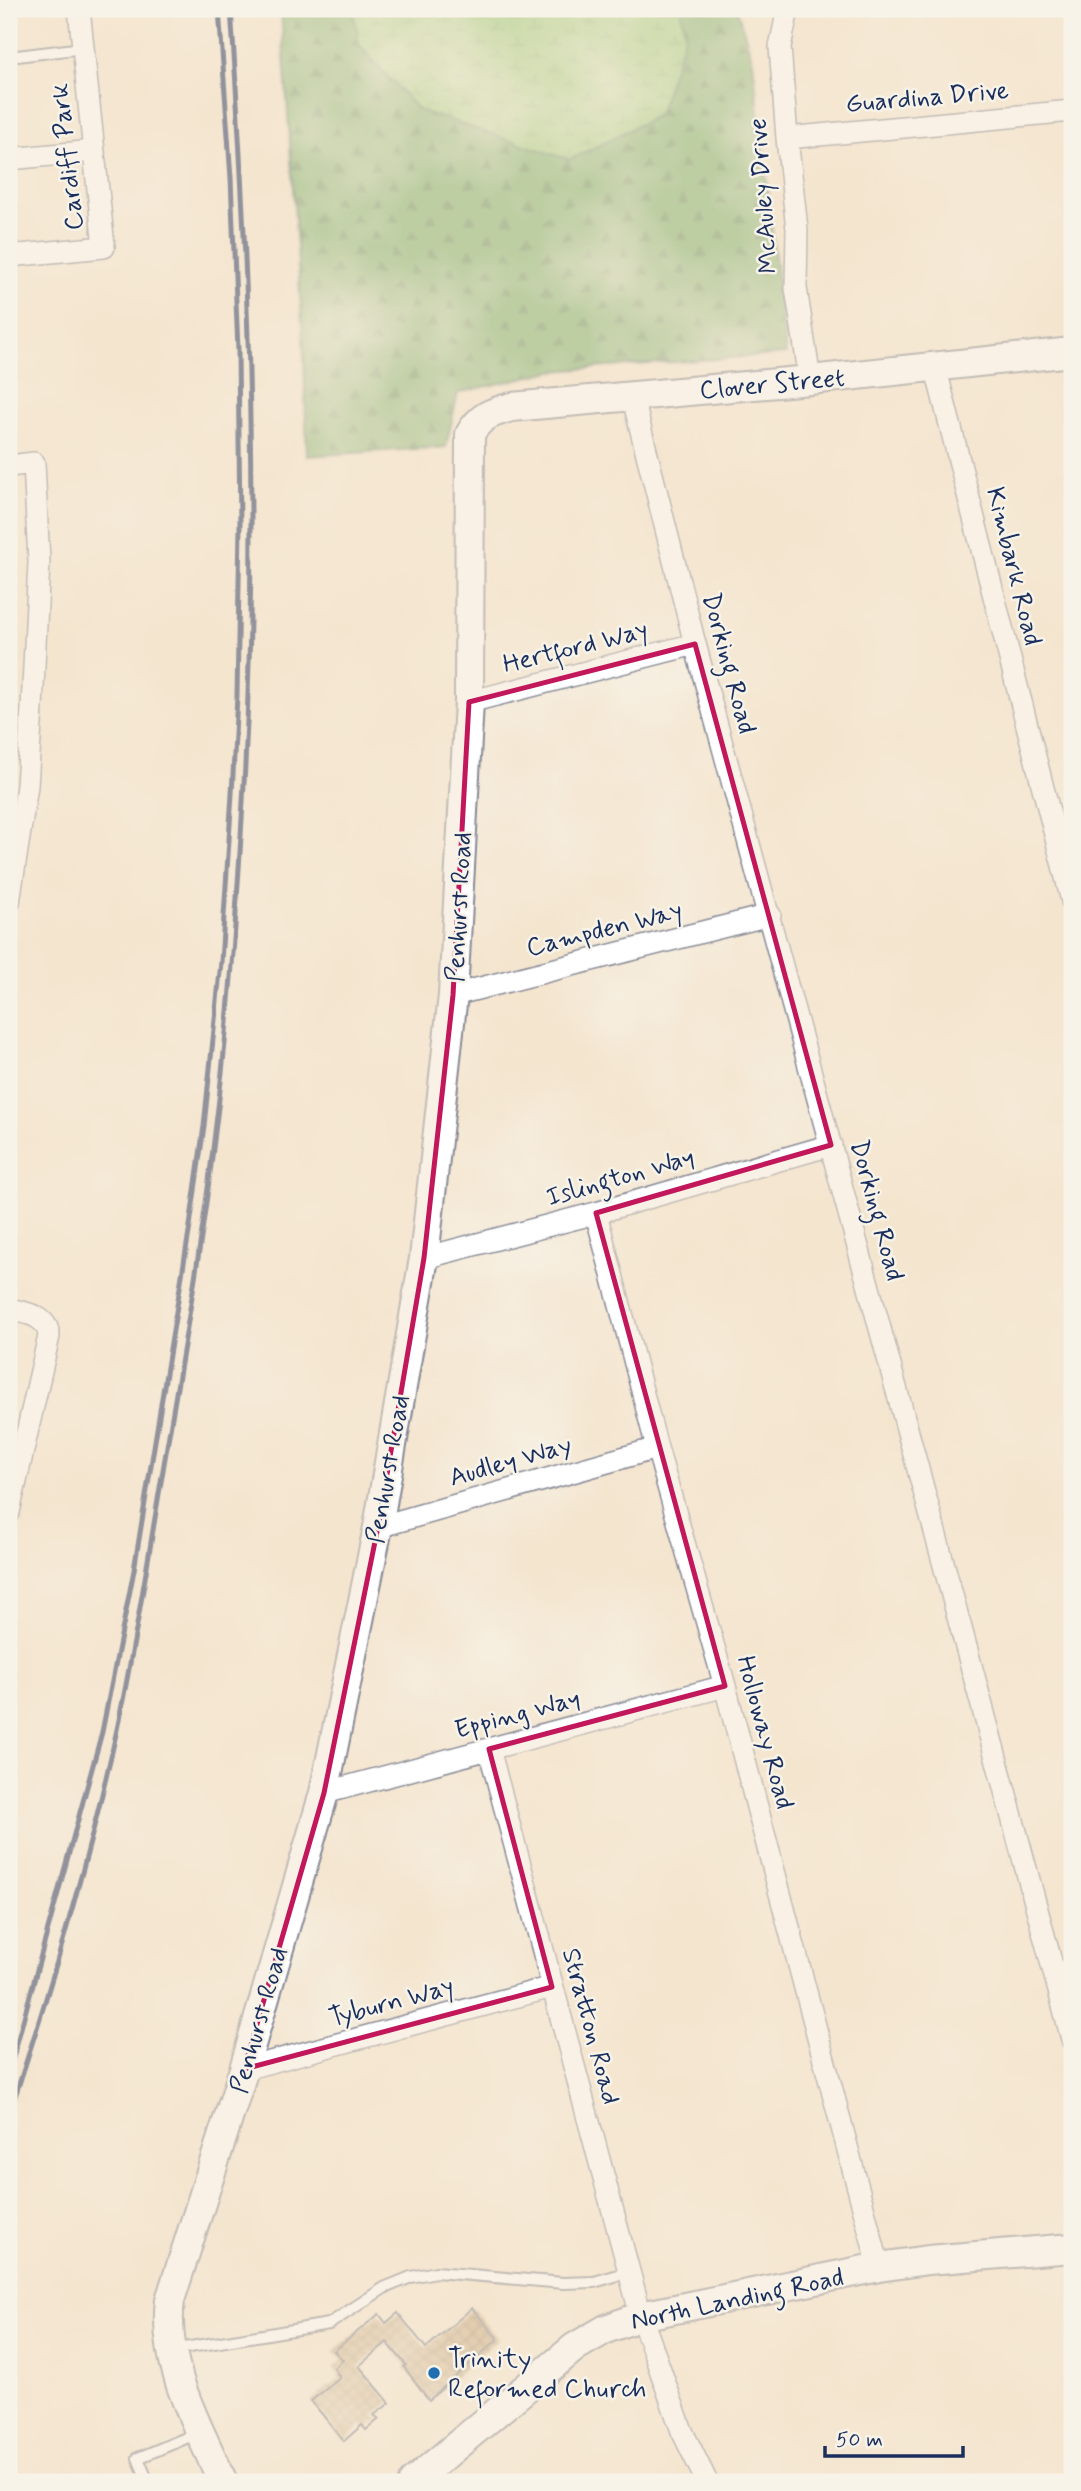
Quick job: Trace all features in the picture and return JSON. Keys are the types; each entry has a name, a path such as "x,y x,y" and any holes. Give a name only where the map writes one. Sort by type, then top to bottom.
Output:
{"street":[{"name":"Cardiff Park","path":"9,256 104,247 79,9"},
{"name":"McAuley Drive","path":"789,9 780,47 797,229 796,288 810,380"},
{"name":"Guardina Drive","path":"787,138 1072,111"},
{"path":"9,159 93,151"},
{"name":"Clover Street","path":"476,423 495,411 512,408 1072,352"},
{"name":"Kimbark Road","path":"935,366 1072,901"},
{"name":"Dorking Road","path":"632,396 695,644 1072,2039"},
{"name":"Penhurst Road","path":"223,2482 179,2381 168,2315 170,2300 244,2069 324,1793 378,1527 424,1258 453,995 469,702 469,449 470,434 476,423"},
{"path":"9,466 34,463 39,562 27,786 9,902"},
{"name":"Hertford Way","path":"469,702 695,644"},
{"name":"Campden Way","path":"453,995 769,915"},
{"name":"Islington Way","path":"424,1258 596,1213 831,1145"},
{"name":"Holloway Road","path":"596,1213 879,2267"},
{"path":"9,1309 36,1316 46,1324 49,1336 9,1513"},
{"name":"Audley Way","path":"378,1527 657,1448"},
{"name":"Epping Way","path":"324,1793 725,1686"},
{"name":"Stratton Road","path":"489,1749 641,2316 681,2431 707,2482"},
{"name":"Tyburn Way","path":"244,2069 552,1987"},
{"name":"North Landing Road","path":"413,2482 575,2347 606,2329 641,2316 879,2267 928,2260 1072,2248"}],"lane":[{"path":"9,57 83,48"},
{"path":"172,2350 329,2324 384,2288 411,2277 436,2272 563,2283 594,2282 629,2272"},
{"path":"148,2482 138,2458 200,2432"}],"highlighted area":[{"path":"695,644 831,1145 596,1213 725,1686 489,1749 552,1987 244,2069 324,1793 378,1527 424,1258 453,995 469,702"}],"green space":[{"path":"281,9 737,9 753,61 786,354 552,371 458,393 446,447 307,456 304,354"},
{"path":"353,9 681,9 685,35 658,115 570,160 418,110 359,45"}],"building":[{"name":"Trinity Reformed Church","path":"472,2308 498,2339 429,2400 387,2342 359,2366 390,2403 374,2415 379,2419 366,2430 362,2425 344,2441 311,2401 340,2378 334,2368 343,2360 334,2351 379,2314 386,2323 398,2313 426,2348"}],"railway":[{"path":"9,2072 102,1732 134,1570 190,1226 204,1126 221,962 237,696 240,526 238,350 231,178 219,9"},
{"path":"9,2115 81,1878 123,1701 198,1259 224,1049 241,842 248,702 251,504 247,306 231,9"}],"place":[{"name":"Trinity Reformed Church","path":"434,2373"}]}
